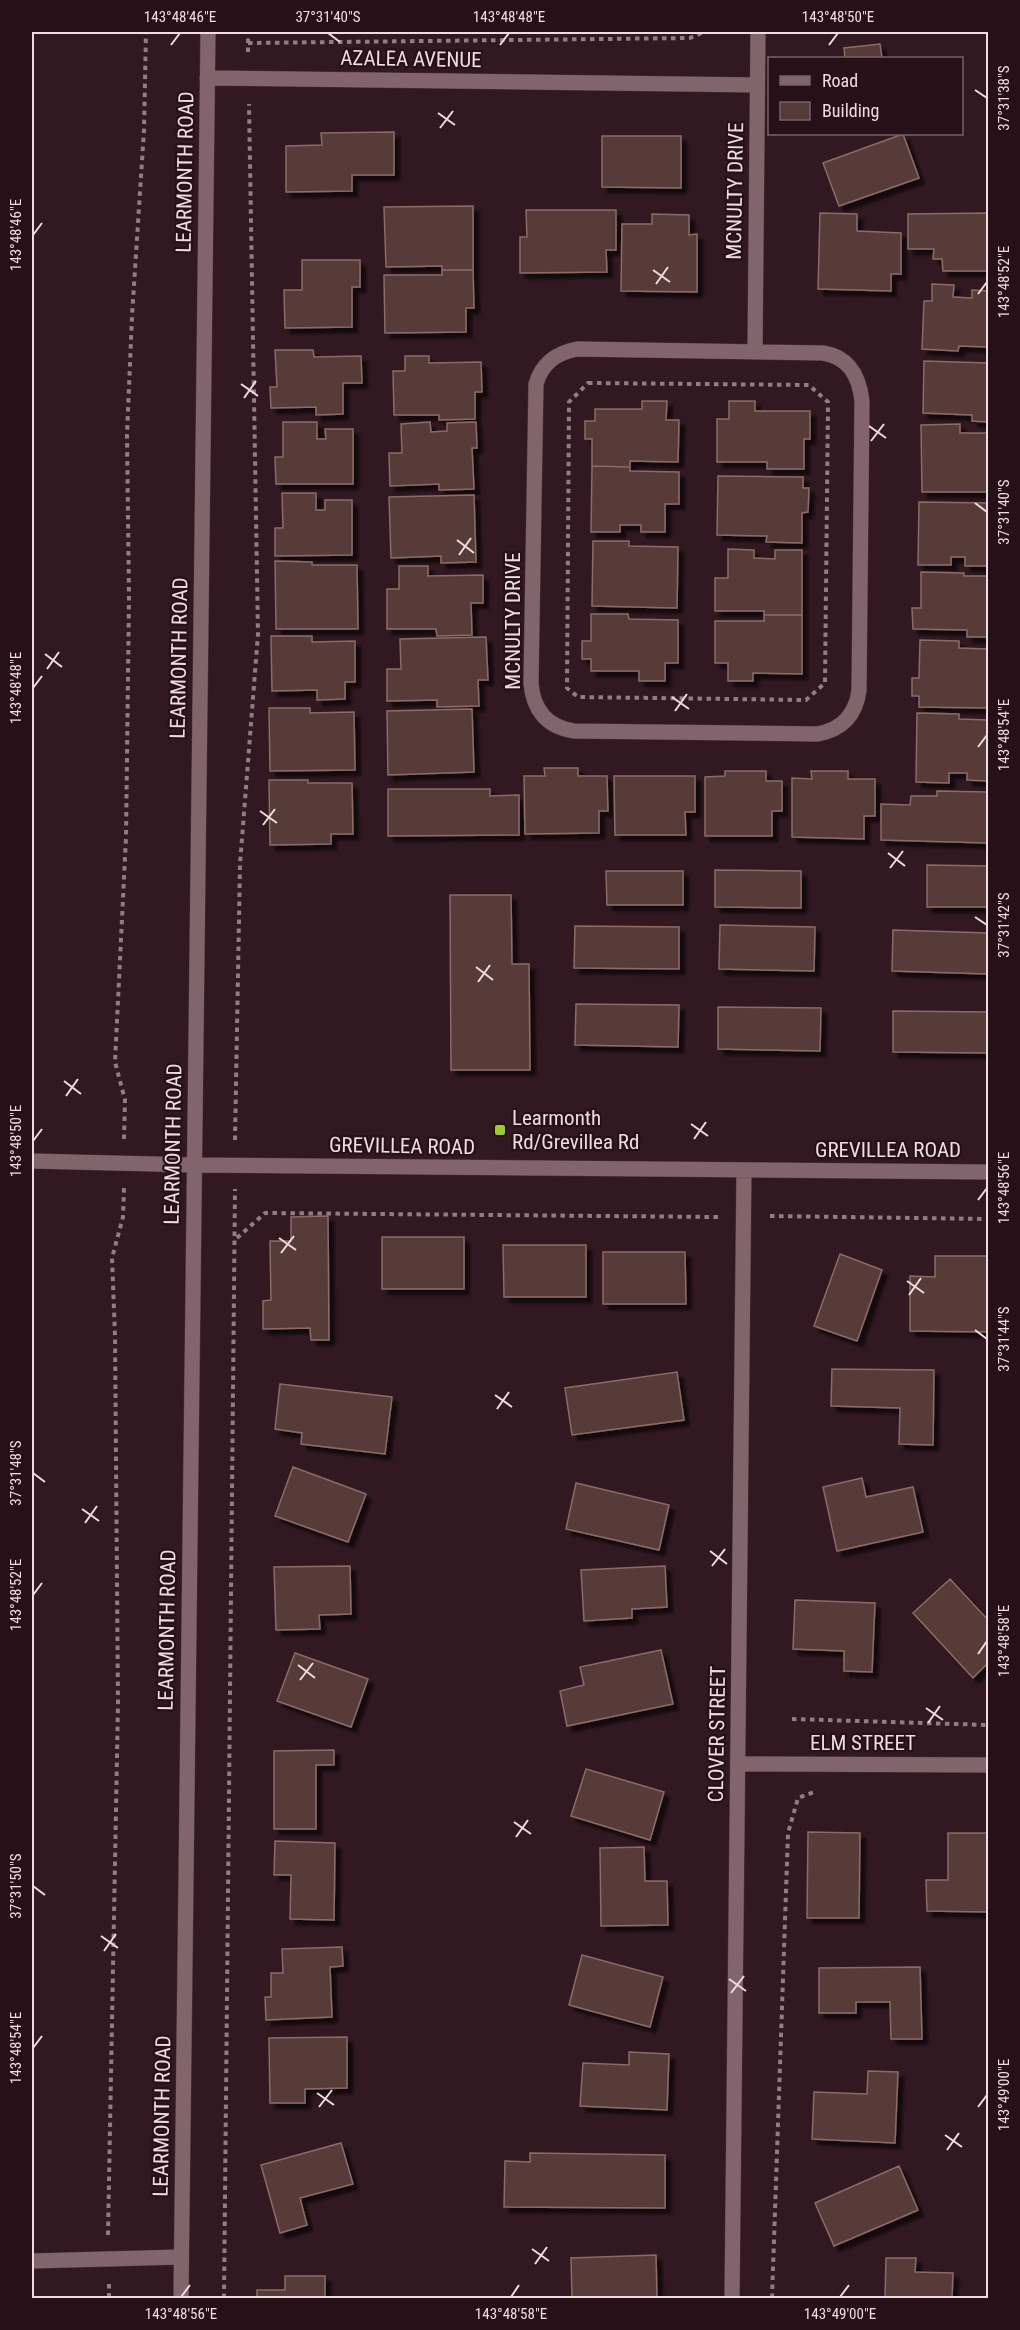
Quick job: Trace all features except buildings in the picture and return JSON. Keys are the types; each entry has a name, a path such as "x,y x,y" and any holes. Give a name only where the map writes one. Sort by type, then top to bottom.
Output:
{"street":[{"name":"LEARMONTH ROAD","path":"181,2298 208,32"},
{"name":"MCNULTY DRIVE","path":"755,350 758,32"},
{"name":"AZALEA AVENUE","path":"207,78 758,85"},
{"name":"MCNULTY DRIVE","path":"577,349 755,350 832,354 846,363 860,384 862,401 859,690 854,711 842,725 833,731 817,734 574,731 552,725 537,708 533,700 531,683 536,384 539,375 552,358 577,349"},
{"name":"GREVILLEA ROAD","path":"32,1161 194,1165 988,1172"},
{"name":"CLOVER STREET","path":"732,2298 744,1170"},
{"name":"ELM STREET","path":"738,1764 988,1765"},
{"path":"32,2261 182,2257"}],"path":[{"path":"125,1100 115,1062 126,825 129,598 128,435 132,316 142,164 146,32"},
{"path":"224,2298 236,1238 234,1165 240,864 258,634 248,32"},
{"path":"248,43 690,38 704,32"},
{"path":"588,383 809,385 828,402 825,682 806,700 578,697 567,688 570,402 588,383"},
{"path":"236,1238 265,1213 988,1219"},
{"path":"108,2218 118,1703 115,1336 112,1258 123,1217"},
{"path":"792,1719 988,1725"},
{"path":"772,2298 788,1833 798,1798 816,1791"},
{"path":"109,2292 110,2298"}],"place":[{"name":"Learmonth Rd/Grevillea Rd","path":"500,1130"}]}
